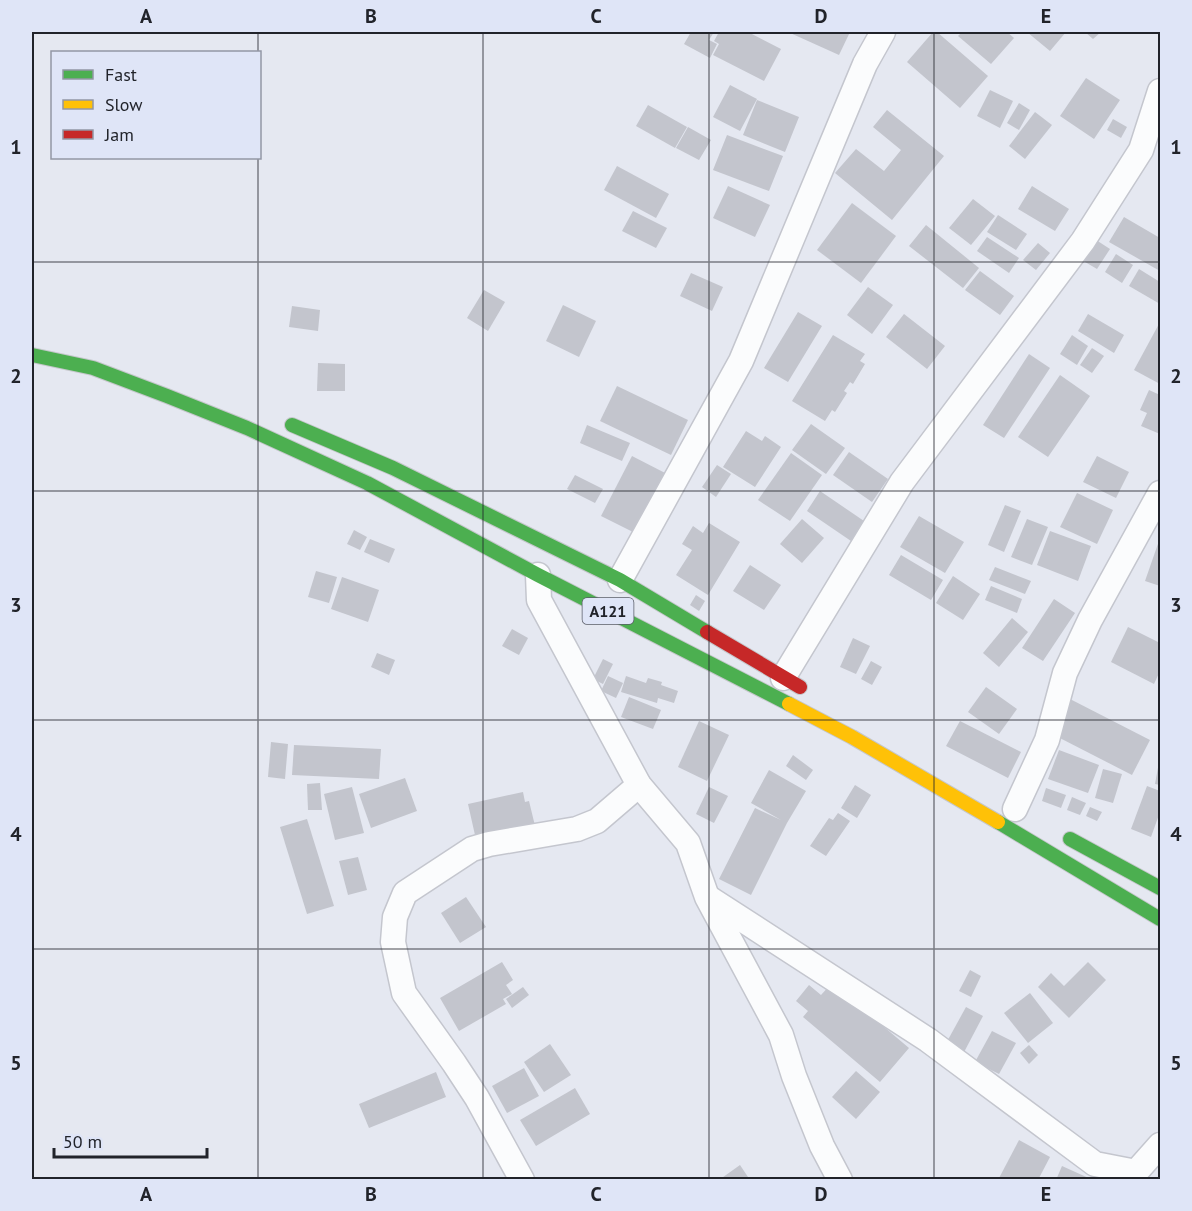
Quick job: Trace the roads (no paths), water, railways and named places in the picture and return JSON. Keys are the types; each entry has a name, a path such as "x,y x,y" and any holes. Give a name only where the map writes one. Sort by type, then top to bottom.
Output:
{"main road":[{"name":"A121","path":"32,355 93,368 247,428 367,483 538,575 852,738 1058,856 1161,919"},
{"name":"A121","path":"278,419 393,468 620,580 813,695"},
{"path":"1057,832 1161,888"}],"street":[{"path":"620,580 741,361 865,64 883,32"},
{"path":"783,678 902,482 1083,241 1141,150 1161,91"},
{"path":"1016,809 1047,740 1065,673 1090,620 1161,493"},
{"path":"538,575 539,600 639,785 688,843 707,897 782,1035 794,1076 822,1146 840,1179"},
{"path":"522,1179 477,1098 404,993 393,942 395,917 405,893 472,849 577,829 597,821 639,785"},
{"path":"707,897 928,1040 1095,1164 1136,1172 1161,1145"}]}
